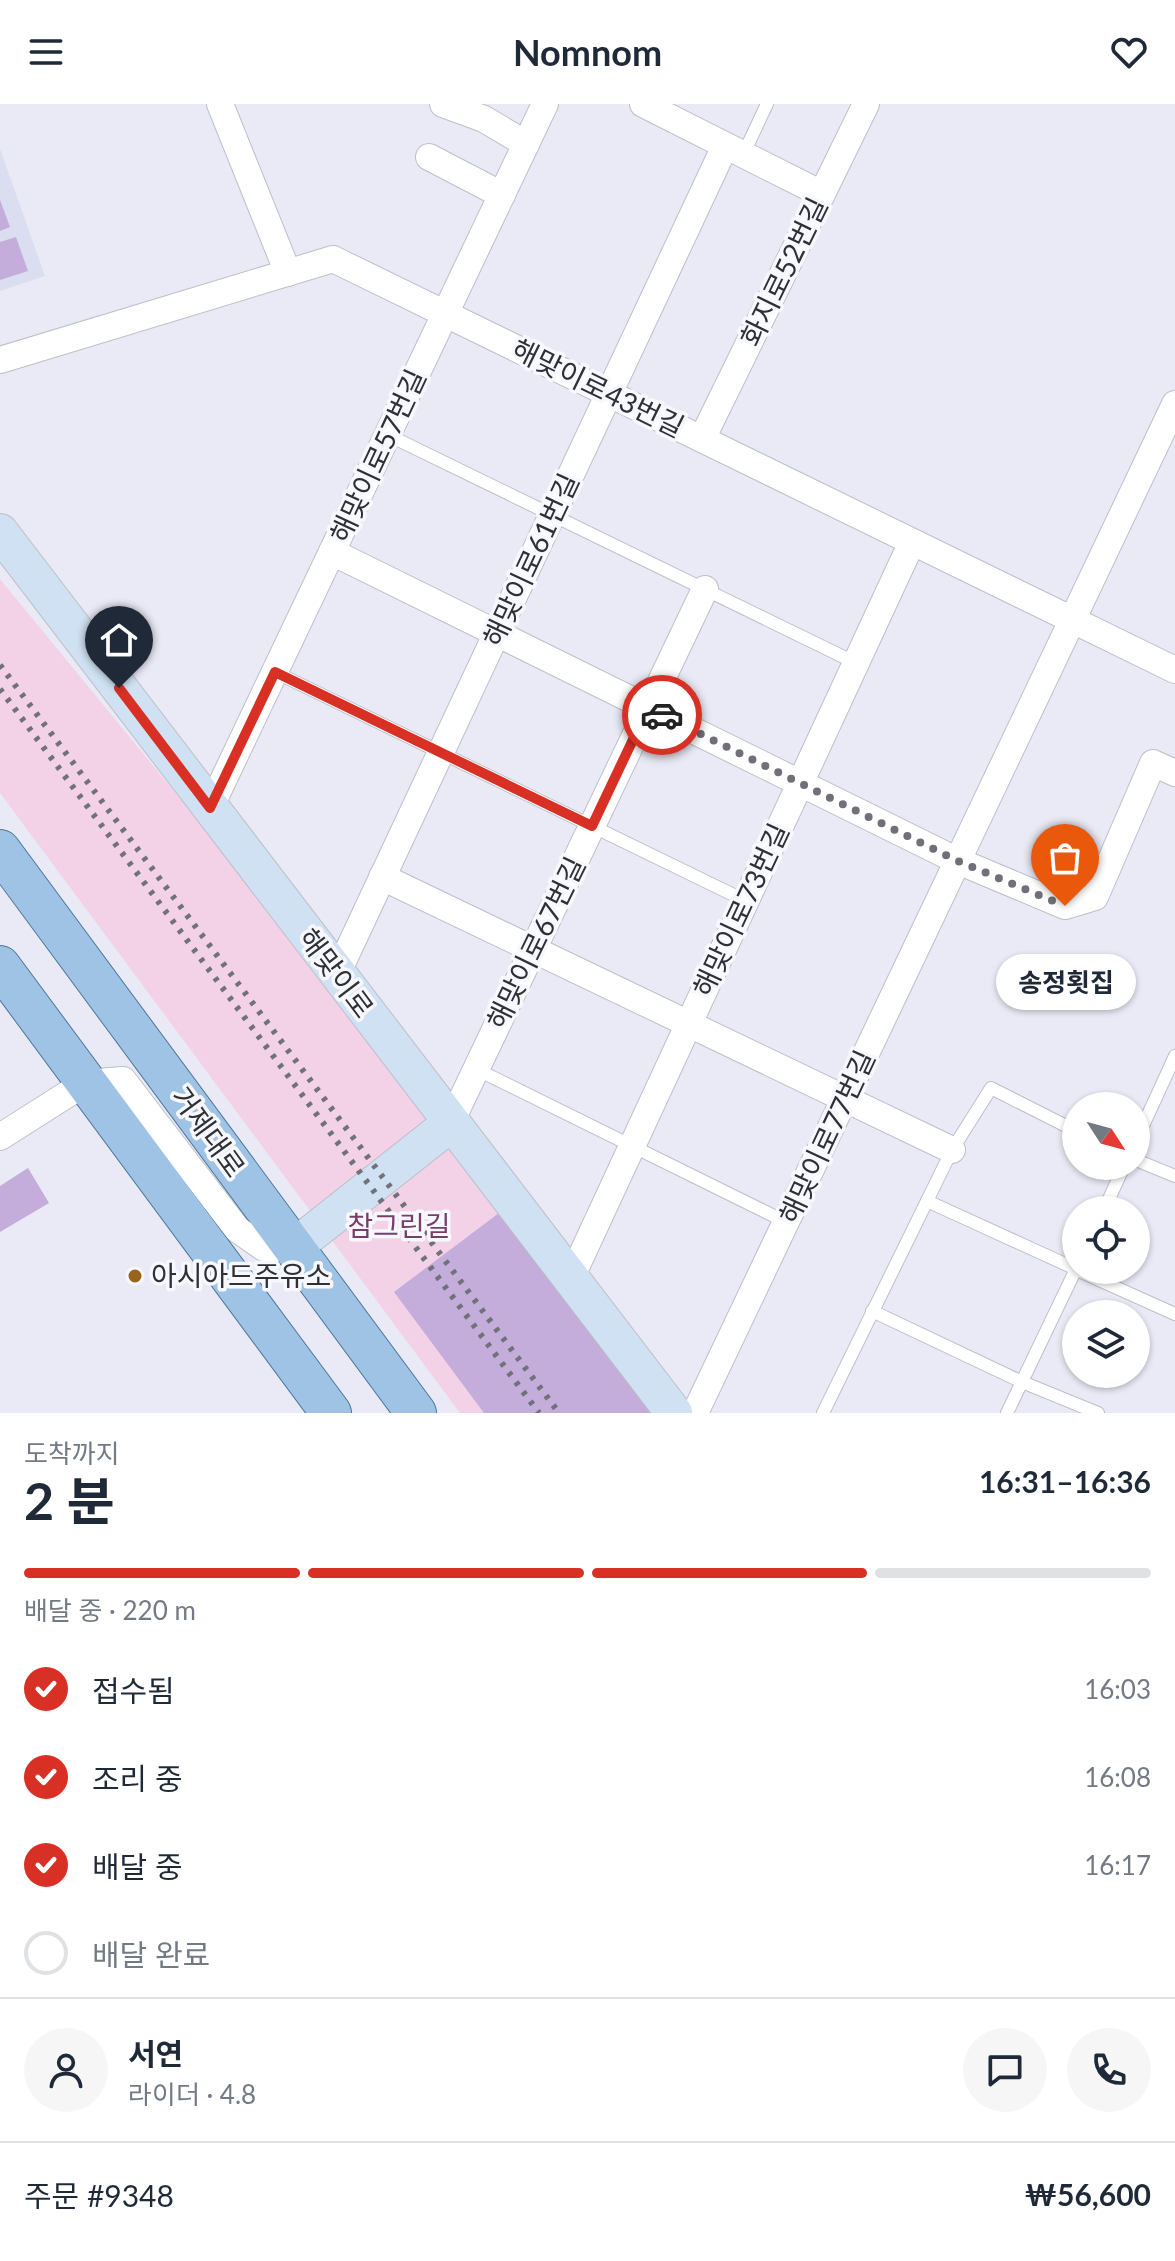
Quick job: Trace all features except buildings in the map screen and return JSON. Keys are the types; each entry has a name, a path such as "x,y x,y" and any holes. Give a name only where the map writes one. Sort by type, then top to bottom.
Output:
{"main road":[{"name":"거제대로","path":"0,850 416,1413"},
{"path":"0,966 331,1413"}],"street":[{"path":"220,104 288,273"},
{"path":"443,104 484,119 526,144"},
{"name":"해맞이로57번길","path":"210,808 545,104"},
{"path":"643,104 822,194"},
{"name":"화지로52번길","path":"702,439 866,104"},
{"name":"해맞이로61번길","path":"337,974 609,393 734,151"},
{"path":"429,157 502,195"},
{"name":"해맞이로43번길","path":"0,360 333,259 1175,670"},
{"name":"해맞이로77번길","path":"695,1413 1175,404"},
{"name":"해맞이로","path":"0,532 674,1413"},
{"name":"해맞이로73번길","path":"571,1278 912,542"},
{"path":"332,552 958,861 1065,906 1095,897 1164,768"},
{"name":"해맞이로67번길","path":"450,1124 705,589"},
{"path":"382,877 952,1150"},
{"path":"0,1137 85,1083 123,1080 237,1229 264,1248 293,1248 450,1124"}],"lane":[{"name":"해맞이로61번길","path":"734,151 767,104"},
{"path":"388,435 856,663"},
{"path":"275,672 746,901"},
{"path":"1150,1110 1175,1056"},
{"path":"476,1069 786,1222"},
{"path":"823,1413 952,1150 991,1088 1062,1124"},
{"path":"1150,1166 1175,1176"},
{"path":"927,1201 1062,1263"},
{"path":"1007,1413 1069,1284"},
{"path":"1109,1284 1175,1314"},
{"path":"872,1311 1022,1382 1098,1413"}],"shaded area":[{"path":"0,149 45,276 0,291"}],"green space":[{"name":"참그린길","path":"0,579 524,1218 634,1413 460,1413 0,793"}],"railway":[{"path":"0,665 559,1413"},
{"path":"0,689 539,1413"}],"way so far":[{"path":"662,715 958,861 1065,906"}],"place":[{"name":"송정횟집","path":"1065,906"},
{"name":"아시아드주유소","path":"135,1276"}],"route":[{"path":"119,688 210,808 275,672 592,826 648,708 662,715"}]}
